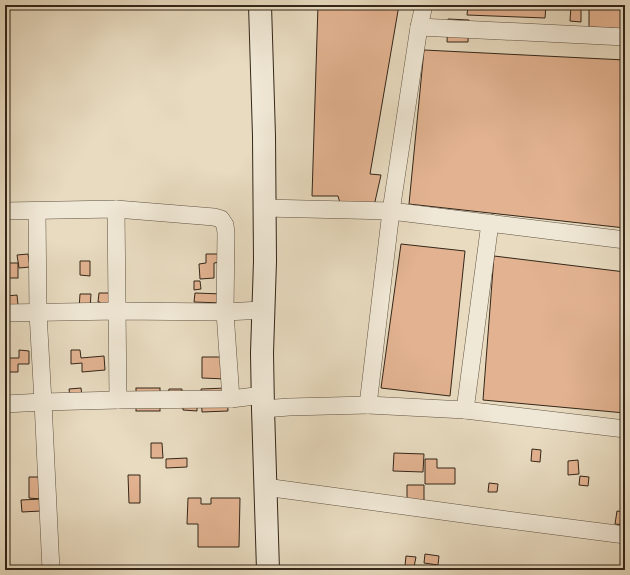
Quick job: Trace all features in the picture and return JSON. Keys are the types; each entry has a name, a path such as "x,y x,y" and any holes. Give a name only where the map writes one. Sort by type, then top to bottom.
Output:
{"main road":[{"path":"260,5 265,261 263,310 263,402 268,570"}],"street":[{"path":"368,405 391,211 419,27 424,5"},
{"path":"419,27 625,36"},
{"path":"264,208 391,211 625,240"},
{"path":"116,209 118,400"},
{"path":"5,211 116,209 214,217 221,219 225,225 226,233 225,312 231,399"},
{"path":"37,211 38,313 51,570"},
{"path":"465,410 490,223"},
{"path":"5,313 225,312 263,310"},
{"path":"5,404 118,400 231,399 263,402 289,407 368,405 465,410 625,429"},
{"path":"265,487 625,535"}],"building":[{"path":"318,5 399,5 370,174 381,175 374,206 340,203 338,196 312,196"},
{"path":"468,5 546,5 545,18 467,15"},
{"path":"571,5 581,5 581,22 570,21"},
{"path":"589,5 625,5 625,29 589,27"},
{"path":"448,19 469,20 468,42 447,42"},
{"path":"424,50 625,60 625,228 409,204"},
{"path":"401,244 465,251 450,396 381,388"},
{"path":"28,254 30,267 19,268 17,255"},
{"path":"206,254 221,254 221,262 214,263 214,278 200,279 199,264 206,263"},
{"path":"494,256 625,272 625,413 483,400"},
{"path":"80,261 90,261 90,276 80,275"},
{"path":"5,263 18,263 18,278 5,278"},
{"path":"194,281 200,281 201,289 194,290"},
{"path":"99,293 121,293 100,315 100,302 98,302"},
{"path":"195,293 223,294 223,303 194,302"},
{"path":"80,294 91,294 90,309 79,309"},
{"path":"17,295 18,305 8,306 7,296"},
{"path":"19,350 29,351 29,364 18,364 18,372 7,372 7,358 19,358"},
{"path":"71,350 80,350 81,358 104,356 105,370 82,372 82,363 71,364"},
{"path":"202,357 226,357 226,379 202,378"},
{"path":"81,388 82,396 70,397 69,389"},
{"path":"136,388 160,388 160,411 136,411"},
{"path":"227,388 228,411 202,412 201,389"},
{"path":"169,389 182,389 182,395 197,396 197,411 183,410 183,402 168,401"},
{"path":"151,443 162,443 163,458 151,458"},
{"path":"532,449 541,450 540,462 531,461"},
{"path":"394,453 424,454 423,472 393,471"},
{"path":"187,458 187,467 166,468 166,459"},
{"path":"425,459 437,459 437,468 455,468 455,484 425,484"},
{"path":"578,460 579,474 568,475 568,461"},
{"path":"128,475 140,475 140,503 129,503"},
{"path":"580,476 589,477 588,486 579,485"},
{"path":"29,477 42,477 41,499 29,498"},
{"path":"489,483 498,484 497,492 488,492"},
{"path":"407,485 424,485 424,504 407,503"},
{"path":"188,498 201,498 201,504 211,504 211,498 240,498 239,547 198,547 198,524 187,524"},
{"path":"41,499 41,511 22,512 21,500"},
{"path":"617,511 625,512 625,525 615,524"},
{"path":"425,554 439,556 438,565 424,563"},
{"path":"406,556 416,557 414,567 405,566"}]}
